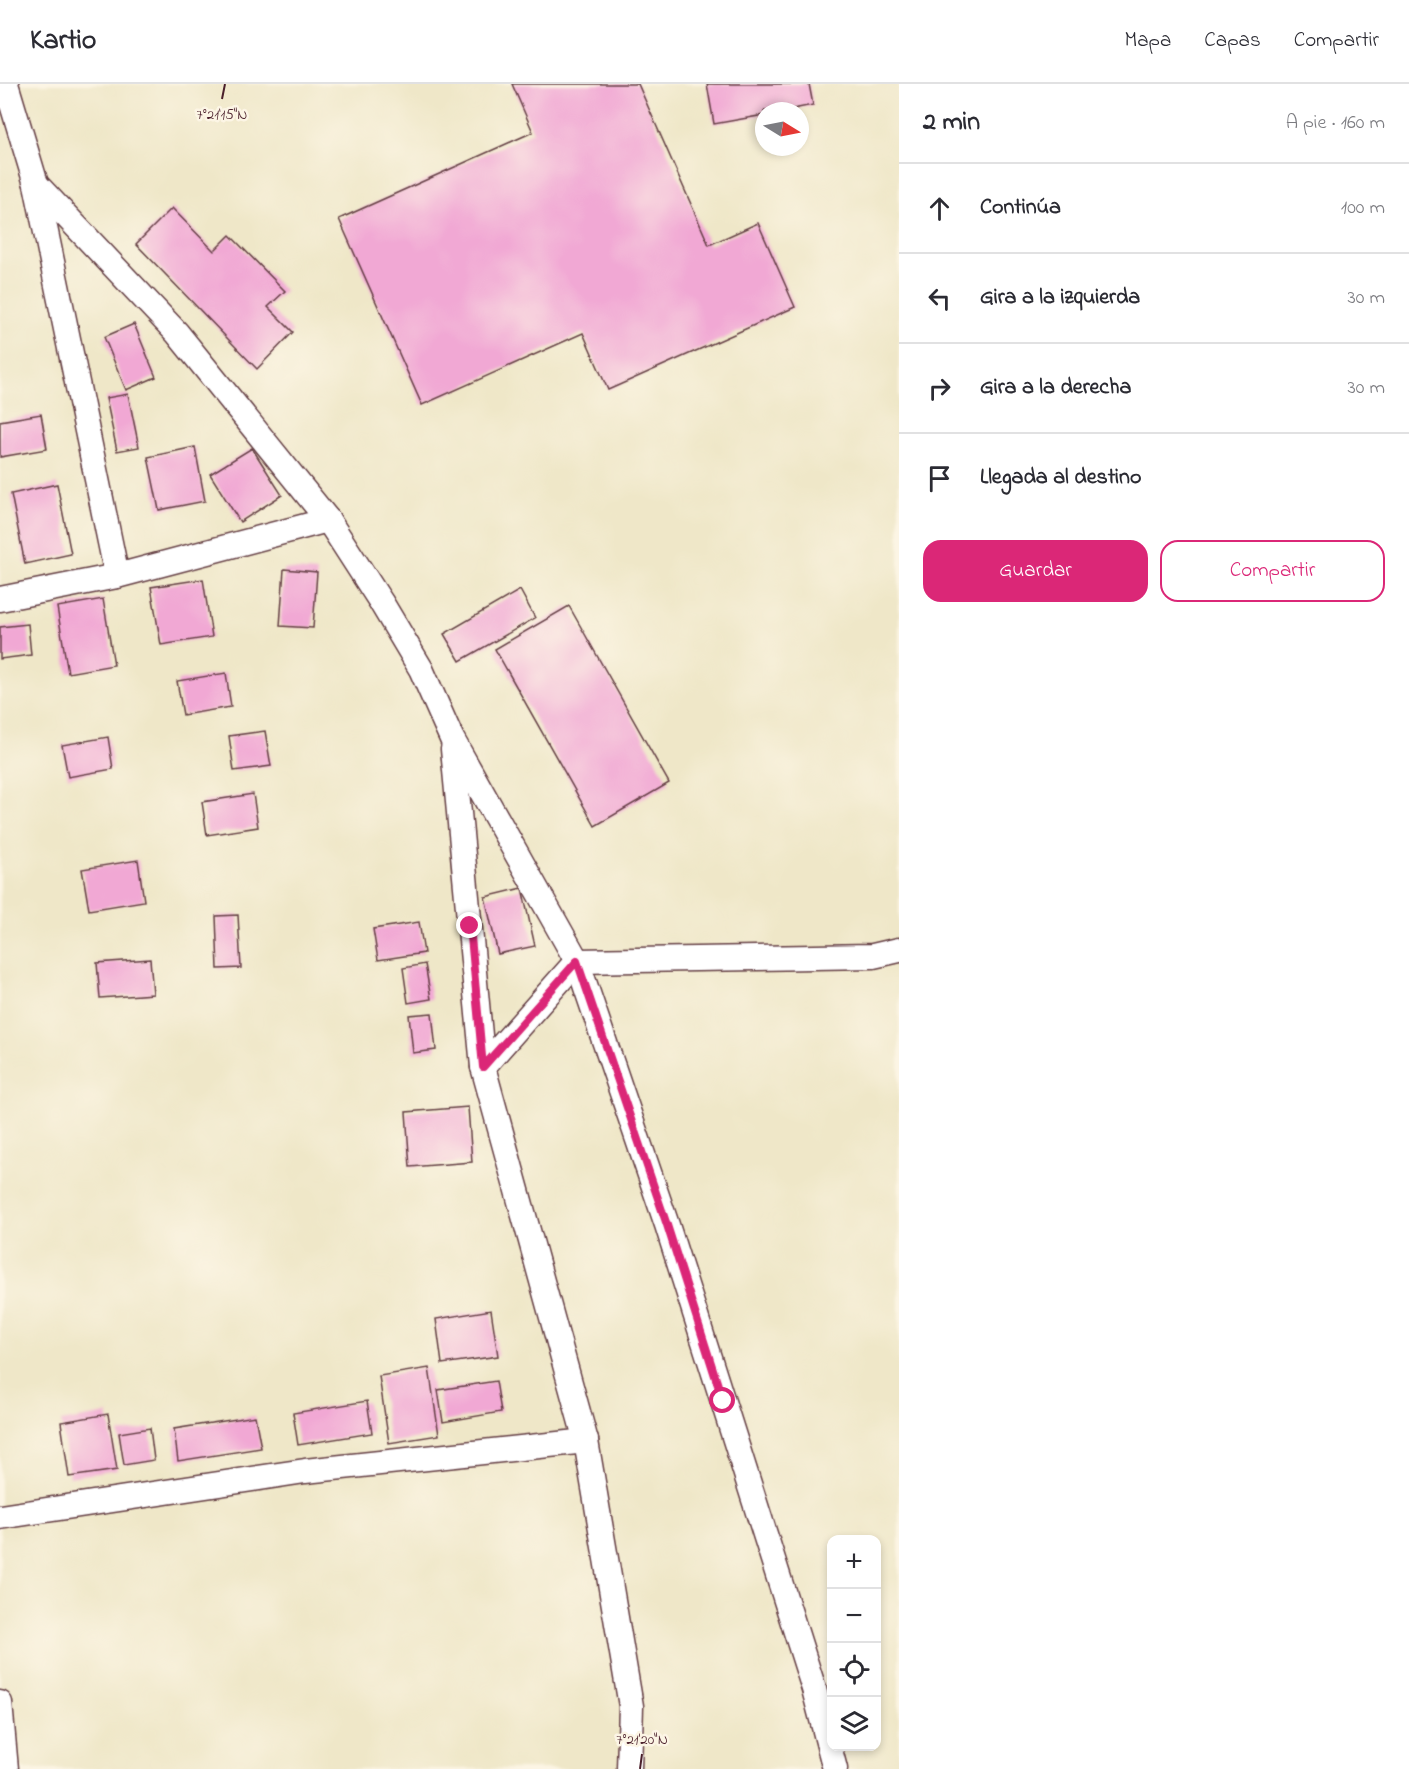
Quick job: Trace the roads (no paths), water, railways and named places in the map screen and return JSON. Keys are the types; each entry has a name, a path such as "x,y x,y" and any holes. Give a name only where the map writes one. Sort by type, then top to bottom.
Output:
{"street":[{"path":"6,84 36,184 117,576"},
{"path":"36,184 177,333 328,520 421,669 452,739 577,961 667,1225 814,1689 835,1769"},
{"path":"0,599 117,576 328,520"},
{"path":"452,739 483,1067 586,1441 631,1706 629,1769"},
{"path":"483,1067 577,961 873,956 899,950"},
{"path":"0,1517 305,1472 586,1441"},
{"path":"0,1703 6,1769"}]}
